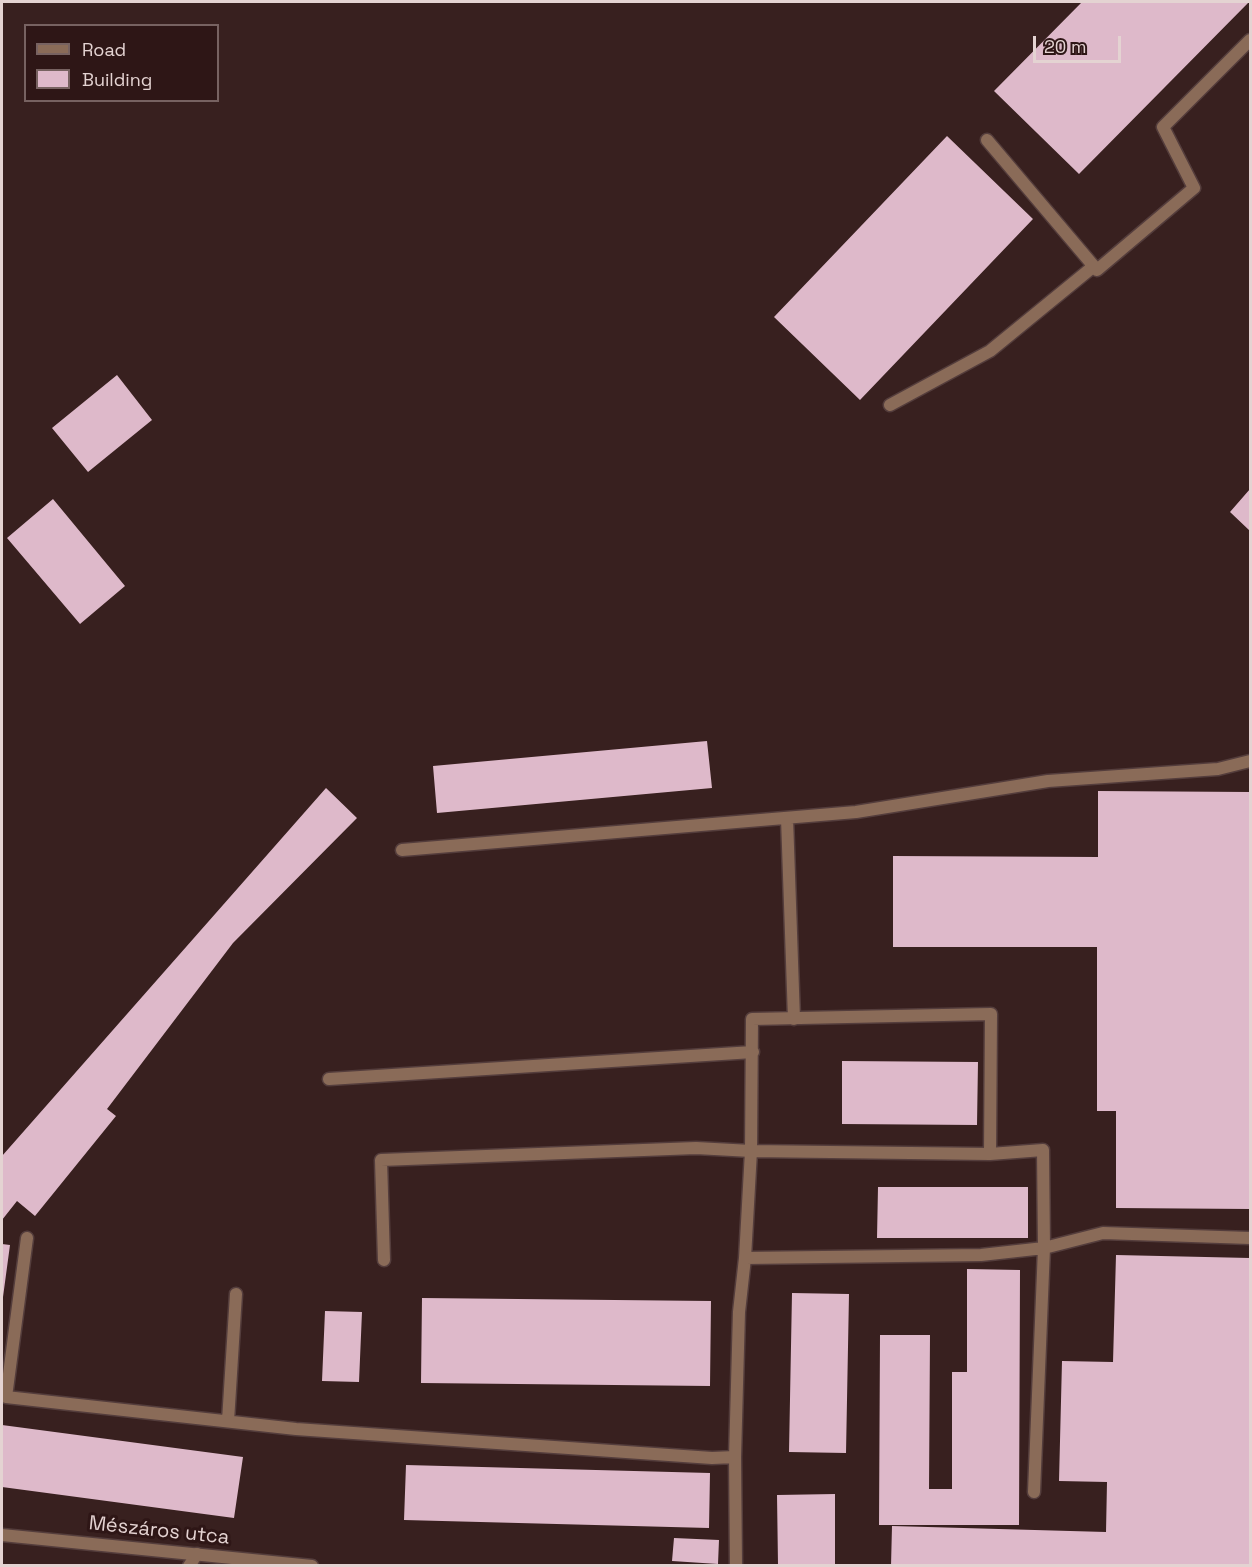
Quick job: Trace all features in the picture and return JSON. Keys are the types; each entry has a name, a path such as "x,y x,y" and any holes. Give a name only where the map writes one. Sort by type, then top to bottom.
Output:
{"street":[{"path":"987,141 1097,270 1194,188 1163,127 1251,40"},
{"path":"890,405 990,351 1094,266"},
{"path":"402,850 856,812 1048,781 1218,769 1251,761"},
{"path":"787,818 794,1019"},
{"path":"736,1566 735,1457 740,1312 752,1151 752,1019 991,1014 990,1154"},
{"path":"329,1079 753,1052"},
{"path":"384,1260 381,1160 696,1148 752,1151 990,1154 1043,1150 1044,1248 1034,1492"},
{"path":"745,1258 981,1255 1044,1248 1103,1233 1251,1238"},
{"path":"27,1238 6,1397 308,1430 712,1458 735,1457"},
{"path":"228,1421 236,1294"},
{"name":"Mészáros utca","path":"2,1535 197,1554 252,1563 312,1566"},
{"path":"189,1566 197,1554"}],"building":[{"path":"1082,2 1249,2 1079,174 994,91"},
{"path":"947,136 1033,219 860,400 774,317"},
{"path":"117,375 152,420 88,472 52,428"},
{"path":"1250,489 1250,531 1230,512"},
{"path":"53,499 125,586 80,624 7,538"},
{"path":"707,741 712,788 437,813 433,766"},
{"path":"326,788 357,818 233,943 107,1109 116,1116 35,1216 17,1201 2,1220 2,1156"},
{"path":"1098,791 1250,792 1250,1209 1116,1208 1116,1111 1097,1111 1097,947 893,947 893,856 1098,857"},
{"path":"842,1061 978,1062 977,1125 842,1124"},
{"path":"878,1187 1028,1187 1028,1238 877,1238"},
{"path":"2,1244 10,1245 3,1297 2,1297"},
{"path":"1116,1255 1250,1258 1250,1566 891,1566 892,1526 1106,1532 1107,1482 1059,1481 1062,1361 1113,1362"},
{"path":"967,1269 1020,1270 1019,1525 879,1525 880,1335 930,1335 929,1489 952,1489 952,1372 967,1372"},
{"path":"792,1293 849,1294 846,1453 789,1452"},
{"path":"422,1298 711,1301 710,1386 421,1383"},
{"path":"325,1311 362,1312 359,1382 322,1381"},
{"path":"2,1425 243,1457 234,1518 2,1487"},
{"path":"406,1465 710,1473 709,1528 404,1520"},
{"path":"835,1494 835,1565 778,1565 777,1495"},
{"path":"674,1538 719,1540 718,1564 672,1561"}]}
